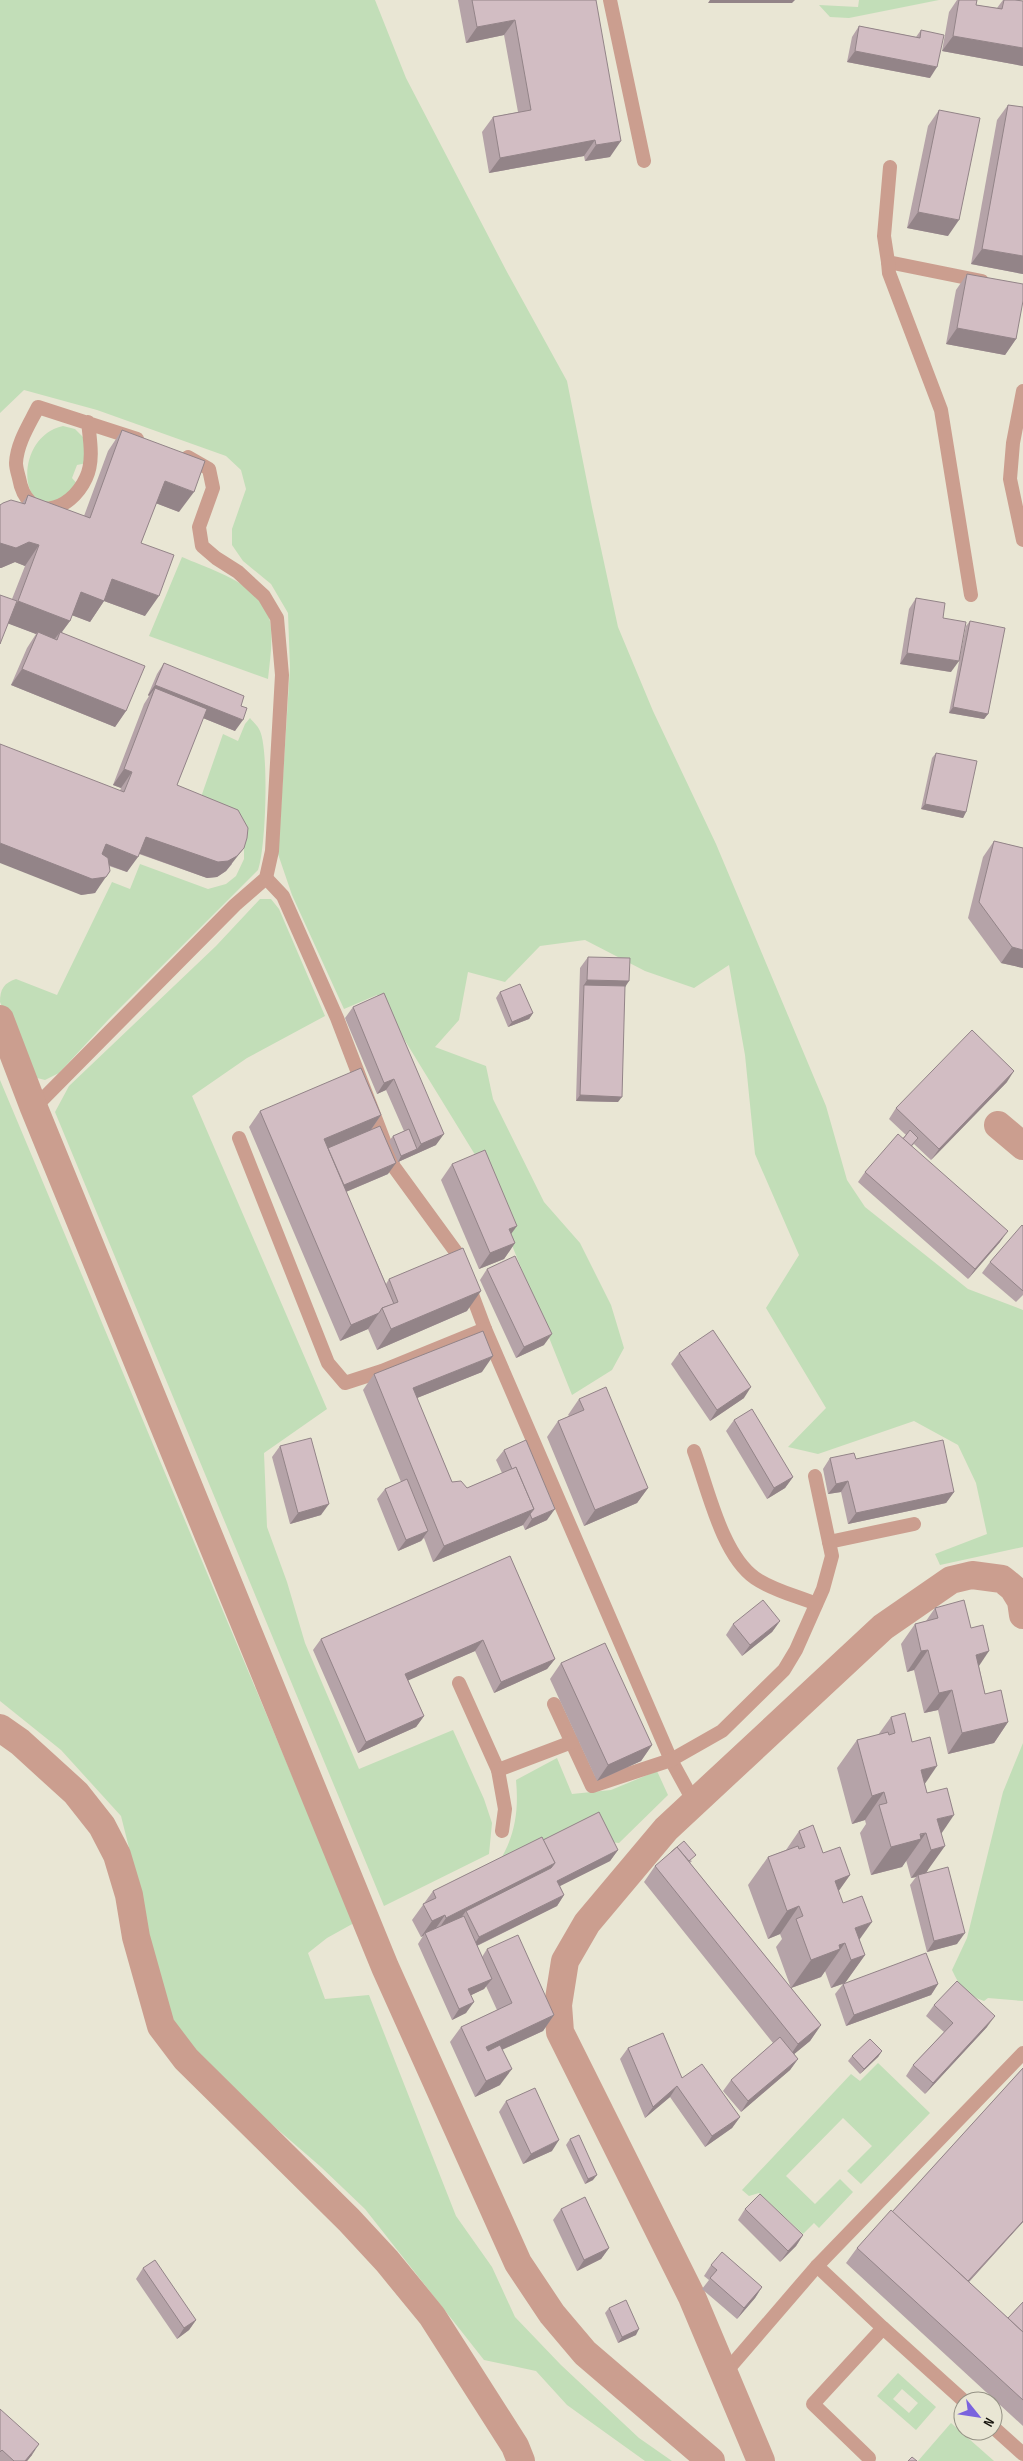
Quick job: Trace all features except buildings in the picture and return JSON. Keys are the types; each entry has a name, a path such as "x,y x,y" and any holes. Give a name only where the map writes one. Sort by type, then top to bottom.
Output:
{"street":[{"path":"0,1019 34,1108 381,1958 518,2263 552,2314 585,2353 711,2461"},
{"path":"998,1125 1023,1146"},
{"path":"761,2461 692,2297 560,2032 558,2005 565,1961 588,1923 666,1829 883,1627 950,1580 972,1575 1002,1579 1013,1588 1020,1602 1023,1615"},
{"path":"0,1728 20,1742 76,1792 102,1826 117,1855 130,1895 136,1937 162,2026 186,2059 387,2260 432,2316 515,2446 521,2461"}],"lane":[{"path":"610,0 644,160"},
{"path":"890,167 884,236 888,273 941,410 971,595"},
{"path":"888,262 994,284"},
{"path":"1023,391 1013,443 1010,479 1023,540"},
{"path":"88,422 91,462 87,478 77,494 66,503 55,508 44,510 30,503 21,492 16,464 22,437 38,407 88,422 154,445"},
{"path":"34,1108 235,905 266,878 272,851 282,675 277,618 264,596 238,572 216,558 202,546 199,527 213,488 210,469 192,459 173,452"},
{"path":"266,878 283,896 337,1018 394,1167 456,1252 485,1329 671,1760 695,1804"},
{"path":"239,1138 328,1363 344,1383 382,1371 485,1329"},
{"path":"694,1452 727,1543 741,1567 757,1580 816,1604"},
{"path":"554,1704 592,1786 671,1760 722,1731 784,1670 796,1650 816,1604 832,1556 815,1476"},
{"path":"829,1542 914,1524"},
{"path":"459,1682 498,1770 505,1809 502,1831"},
{"path":"498,1770 572,1742"},
{"path":"724,2374 817,2266 1023,2052"},
{"path":"817,2266 953,2391"},
{"path":"869,2458 814,2404 883,2328"},
{"path":"1003,2436 1023,2454"}],"green space":[{"path":"0,0 375,0 406,78 507,272 567,381 618,627 653,711 716,844 826,1106 847,1180 865,1207 968,1289 1023,1310 1023,1547 940,1565 935,1554 987,1534 976,1483 958,1445 914,1421 818,1454 788,1447 826,1408 766,1308 799,1255 755,1154 745,1055 729,965 694,988 645,971 585,940 540,946 505,982 468,972 459,1020 435,1047 486,1066 493,1099 544,1202 580,1243 611,1305 624,1348 612,1370 572,1395 477,1158 377,995 344,1009 292,895 278,854 290,668 288,613 271,584 243,561 232,545 232,529 246,489 241,470 226,456 97,410 24,390 0,413"},
{"path":"859,0 939,0 849,18 830,17 819,5 858,7"},
{"path":"63,426 75,429 85,439 87,463 77,465 72,478 78,485 62,498 45,502 35,498 29,488 27,474 29,459 36,445 47,433"},
{"path":"182,557 233,579 255,595 264,605 269,617 271,632 268,679 149,636"},
{"path":"250,718 260,731 265,758 265,822 258,870 109,1019 59,1073 45,1080 37,1078 25,1064 0,1002 4,987 8,982 16,979 57,995 112,882 130,889 140,864 208,889 226,884 236,876 244,859 244,835 200,800 223,734 238,741 245,724"},
{"path":"260,899 271,899 279,909 325,1016 247,1058 192,1096 327,1409 264,1453 267,1527 287,1582 305,1643 359,1769 453,1730 484,1799 492,1823 489,1854 384,1906 55,1112 69,1086 216,946"},
{"path":"0,1080 354,1923 327,1938 308,1953 325,1999 369,1995 456,2216 492,2267 515,2317 561,2365 639,2438 672,2461 645,2461 567,2405 536,2371 484,2360 365,2209 321,2167 216,2076 173,2022 152,1965 144,1907 121,1816 61,1750 0,1701"},
{"path":"1023,1743 1023,2001 988,1998 984,2001 965,1990 952,1970 967,1938 1003,1792"},
{"path":"557,1758 572,1794 611,1790 657,1771 668,1795 619,1843 610,1842 497,1865 512,1834 517,1803 516,1780"},
{"path":"878,2063 930,2113 861,2184 847,2171 872,2146 843,2118 786,2176 815,2204 840,2179 853,2192 819,2228 814,2223 803,2234 759,2193 749,2196 742,2190 851,2074 860,2081"},
{"path":"898,2373 936,2407 916,2430 877,2396","holes":["902,2389 918,2403 909,2413 893,2399"]},
{"path":"951,2423 953,2425 953,2441 971,2441 994,2461 918,2461"}]}
